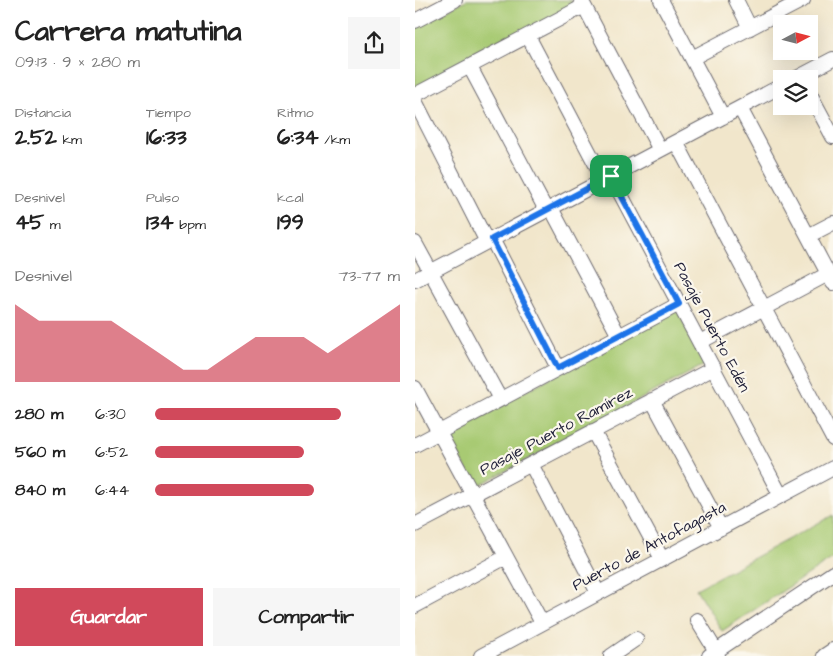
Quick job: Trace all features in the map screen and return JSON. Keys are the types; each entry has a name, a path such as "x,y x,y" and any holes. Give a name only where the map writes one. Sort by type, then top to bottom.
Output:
{"street":[{"path":"415,21 434,5 455,0"},
{"path":"661,0 723,117"},
{"path":"736,0 750,28"},
{"path":"692,58 803,0"},
{"path":"415,95 528,36 583,3 660,150"},
{"name":"Pasaje Puerto Edén","path":"528,36 700,342 781,496"},
{"path":"813,70 833,59"},
{"path":"470,67 619,336"},
{"path":"415,280 773,90"},
{"path":"415,101 558,368"},
{"path":"700,342 764,308 831,279 740,108"},
{"path":"818,109 833,137"},
{"path":"676,142 833,439"},
{"path":"808,236 833,223"},
{"path":"415,243 500,400"},
{"path":"415,445 679,304"},
{"name":"Pasaje Puerto Ramírez","path":"415,525 714,368"},
{"path":"415,388 542,623"},
{"path":"652,400 721,528"},
{"path":"593,431 662,559"},
{"path":"531,464 598,593"},
{"name":"Puerto de Antofagasta","path":"481,656 833,468"},
{"path":"415,606 506,557"},
{"path":"697,620 714,654 833,573"},
{"path":"611,656 636,639"},
{"path":"824,656 833,650"}],"green space":[{"path":"466,0 571,0 574,6 415,91 415,27"},
{"path":"677,310 706,364 476,487 447,433"},
{"path":"833,515 833,558 722,631 696,589"}],"route":[{"path":"611,176 679,304 558,368 492,239 611,176"}]}
